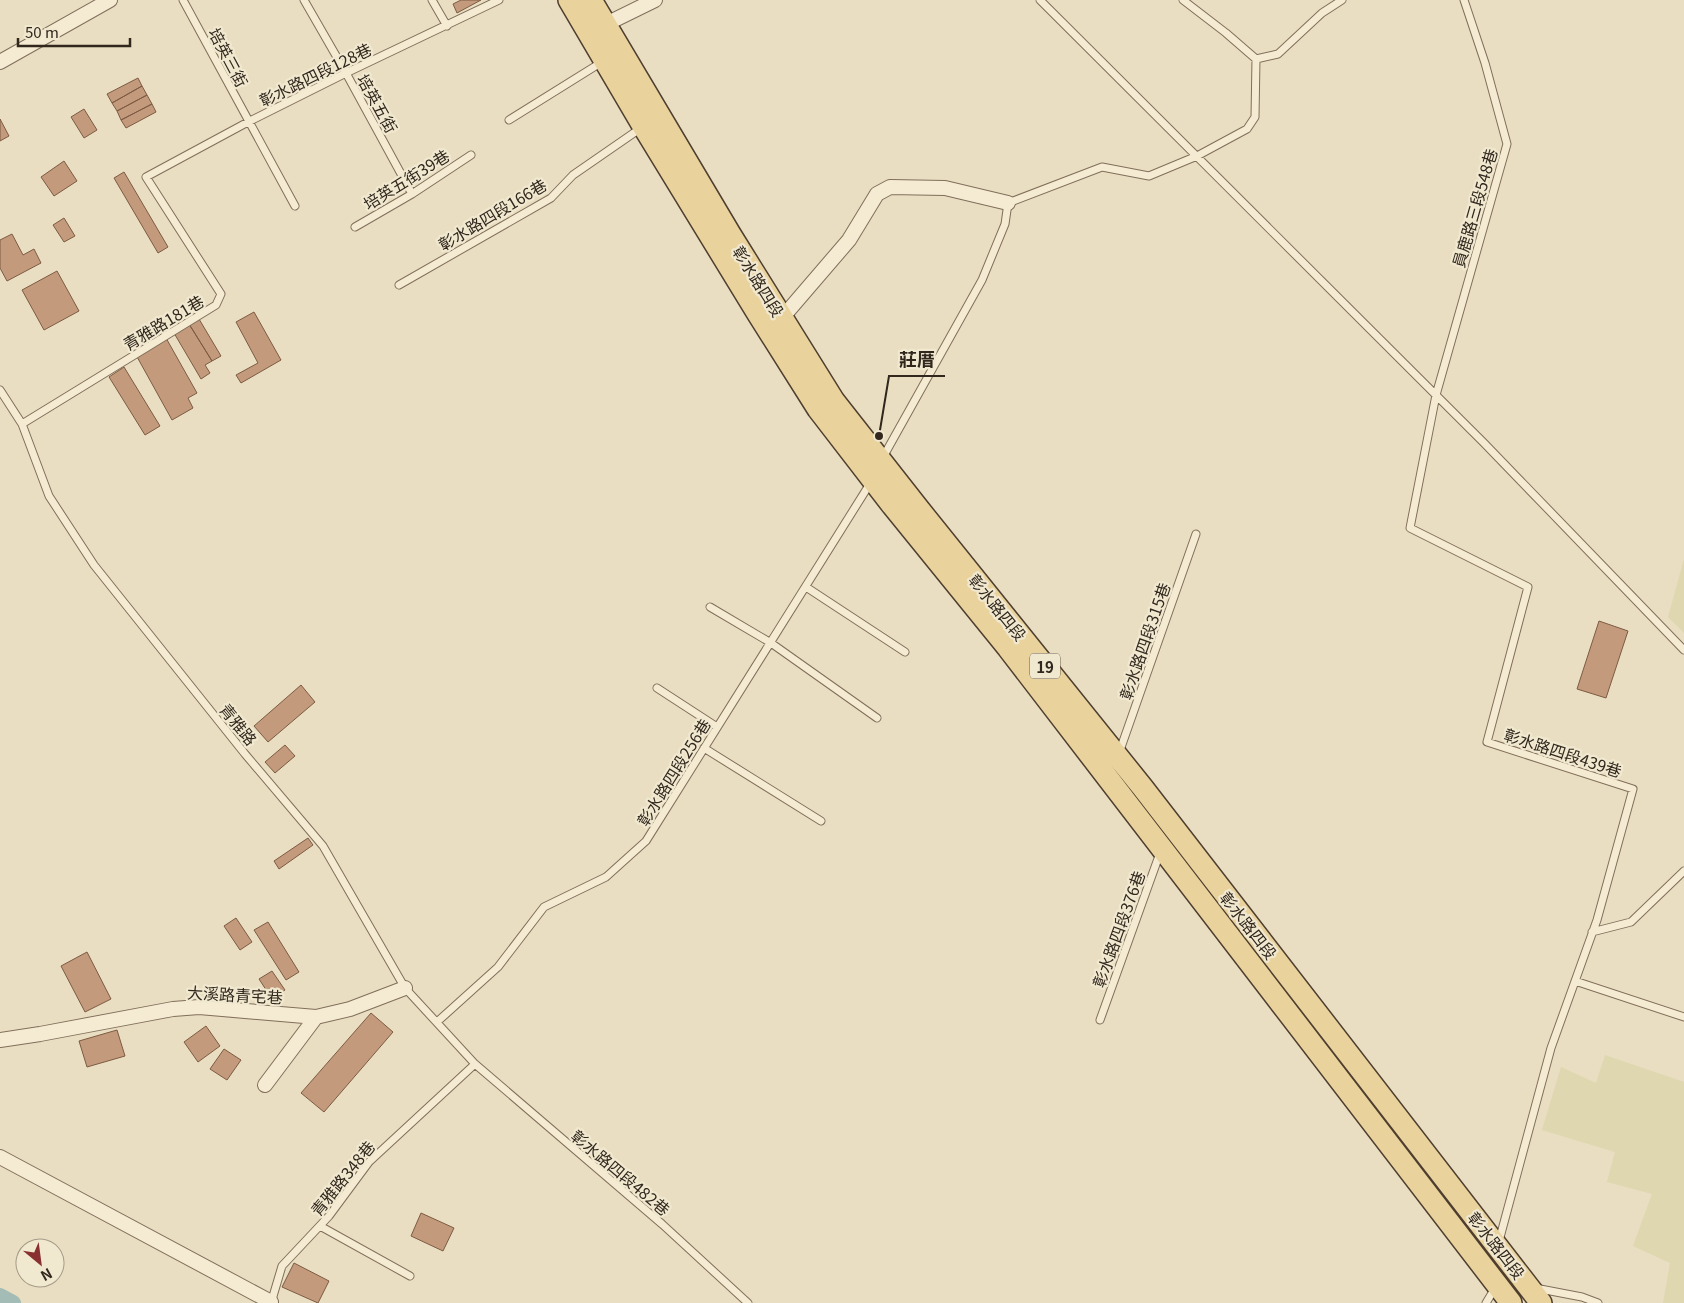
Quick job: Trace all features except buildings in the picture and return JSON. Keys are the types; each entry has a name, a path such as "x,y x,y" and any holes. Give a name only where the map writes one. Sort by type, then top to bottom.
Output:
{"main road":[{"name":"彰水路四段","path":"569,0 597,29 730,234 877,470 1008,648 1162,847 1514,1289"},
{"name":"彰水路四段","path":"590,0 605,60 643,126 818,409 877,470 1144,788 1498,1251 1514,1289"},
{"path":"1126,800 1144,788"}],"street":[{"path":"0,62 110,0"},
{"path":"597,29 655,0"},
{"path":"782,318 850,240 877,194 890,187 945,188 1008,203"},
{"name":"大溪路青宅巷","path":"0,1040 199,1007 316,1017 350,1008 405,988"},
{"path":"264,1085 316,1017"},
{"path":"0,1157 271,1302"}],"lane":[{"name":"培英三街","path":"183,0 295,206"},
{"name":"培英五街","path":"304,0 412,194"},
{"path":"432,0 446,26"},
{"name":"彰水路四段128巷","path":"146,178 248,122 499,0"},
{"path":"1040,0 1436,395 1604,565 1684,650"},
{"path":"1183,0 1256,59"},
{"path":"1256,59 1278,54 1322,13 1342,0"},
{"name":"員鹿路三段548巷","path":"1436,395 1506,144 1485,62 1464,0"},
{"path":"1008,203 1102,167 1149,176 1197,156 1247,129 1255,118 1256,59"},
{"path":"509,120 605,60"},
{"name":"彰水路四段166巷","path":"399,285 552,198 573,175 643,126"},
{"name":"培英五街39巷","path":"355,227 412,194 471,155"},
{"name":"青雅路181巷","path":"22,424 216,306 221,294 146,178"},
{"name":"彰水路四段256巷","path":"437,1022 498,967 544,907 606,877 646,841 877,470 982,280 1006,224 1008,203"},
{"name":"青雅路","path":"0,390 22,424 50,496 94,565 239,746 323,846 405,988 475,1064"},
{"name":"彰水路四段439巷","path":"1436,395 1410,528 1528,587 1487,742 1633,789 1592,932 1550,1048 1498,1251"},
{"name":"彰水路四段315巷","path":"1118,756 1196,534"},
{"path":"806,586 905,652"},
{"path":"710,607 770,642 878,718"},
{"path":"657,688 718,727"},
{"path":"704,748 820,821"},
{"name":"彰水路四段376巷","path":"1100,1020 1162,847"},
{"path":"1592,932 1631,922 1684,871"},
{"path":"1574,981 1684,1017"},
{"name":"青雅路348巷","path":"271,1302 282,1266 329,1216 369,1162 475,1064"},
{"name":"彰水路四段482巷","path":"475,1064 662,1224 748,1303"},
{"path":"320,1226 410,1276"},
{"path":"1486,1303 1514,1289 1582,1297 1598,1303"}],"shaded area":[{"path":"1684,559 1684,633 1668,617"},
{"path":"1605,1055 1684,1082 1684,1303 1663,1303 1670,1263 1633,1246 1652,1194 1607,1182 1615,1152 1542,1130 1561,1067 1596,1083"}],"waterway":[{"path":"0,1296 13,1303"}],"place":[{"name":"莊厝","path":"879,436"}]}
